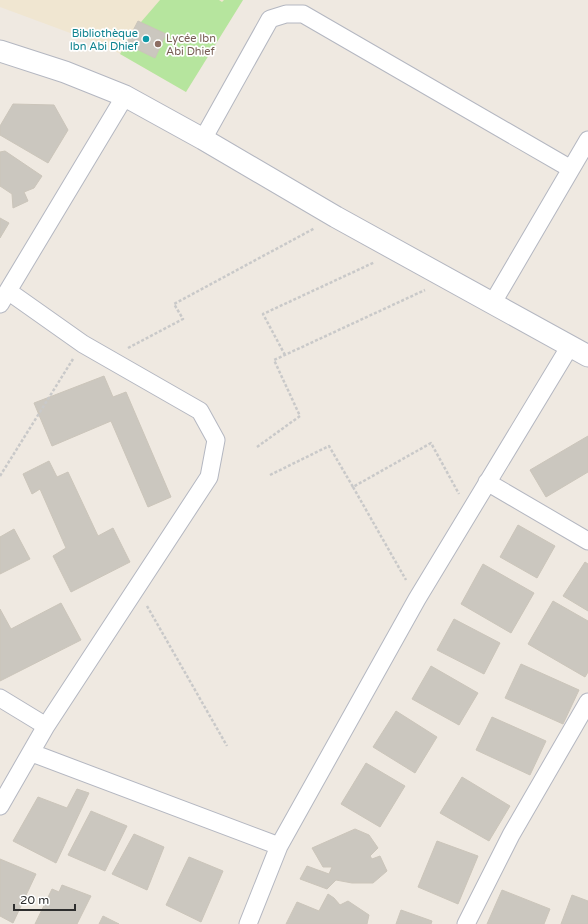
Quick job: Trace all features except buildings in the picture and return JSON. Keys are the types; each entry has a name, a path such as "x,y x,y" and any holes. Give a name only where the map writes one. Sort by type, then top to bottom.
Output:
{"street":[{"path":"203,138 270,19 286,14 303,14 571,169"},
{"path":"0,51 66,72 126,96 203,138 336,216 492,304 588,356"},
{"path":"0,806 32,753 46,726 209,477 216,440 200,411 4,297 126,96"},
{"path":"492,304 588,140"},
{"path":"248,924 279,846 417,599 570,346"},
{"path":"487,482 588,542"},
{"path":"0,698 46,726"},
{"path":"466,924 510,835 588,702"},
{"path":"32,753 279,846"}],"path":[{"path":"109,358 183,319 174,304 336,216"},
{"path":"285,355 263,314 398,251"},
{"path":"257,447 300,416 274,360 448,279"},
{"path":"0,476 83,344"},
{"path":"353,487 431,443 469,512"},
{"path":"270,474 330,446 417,599"},
{"path":"137,588 227,746"}],"shaded area":[{"name":"Lycée Ibn Abi Dhief","path":"0,0 243,0 186,92 108,47 0,7"}],"green space":[{"path":"160,0 219,0 222,2 224,0 243,0 186,92 120,54 141,22"}],"place":[{"name":"Bibliothèque Ibn Abi Dhief","path":"146,39"},
{"name":"Lycée Ibn Abi Dhief","path":"158,44"}]}
